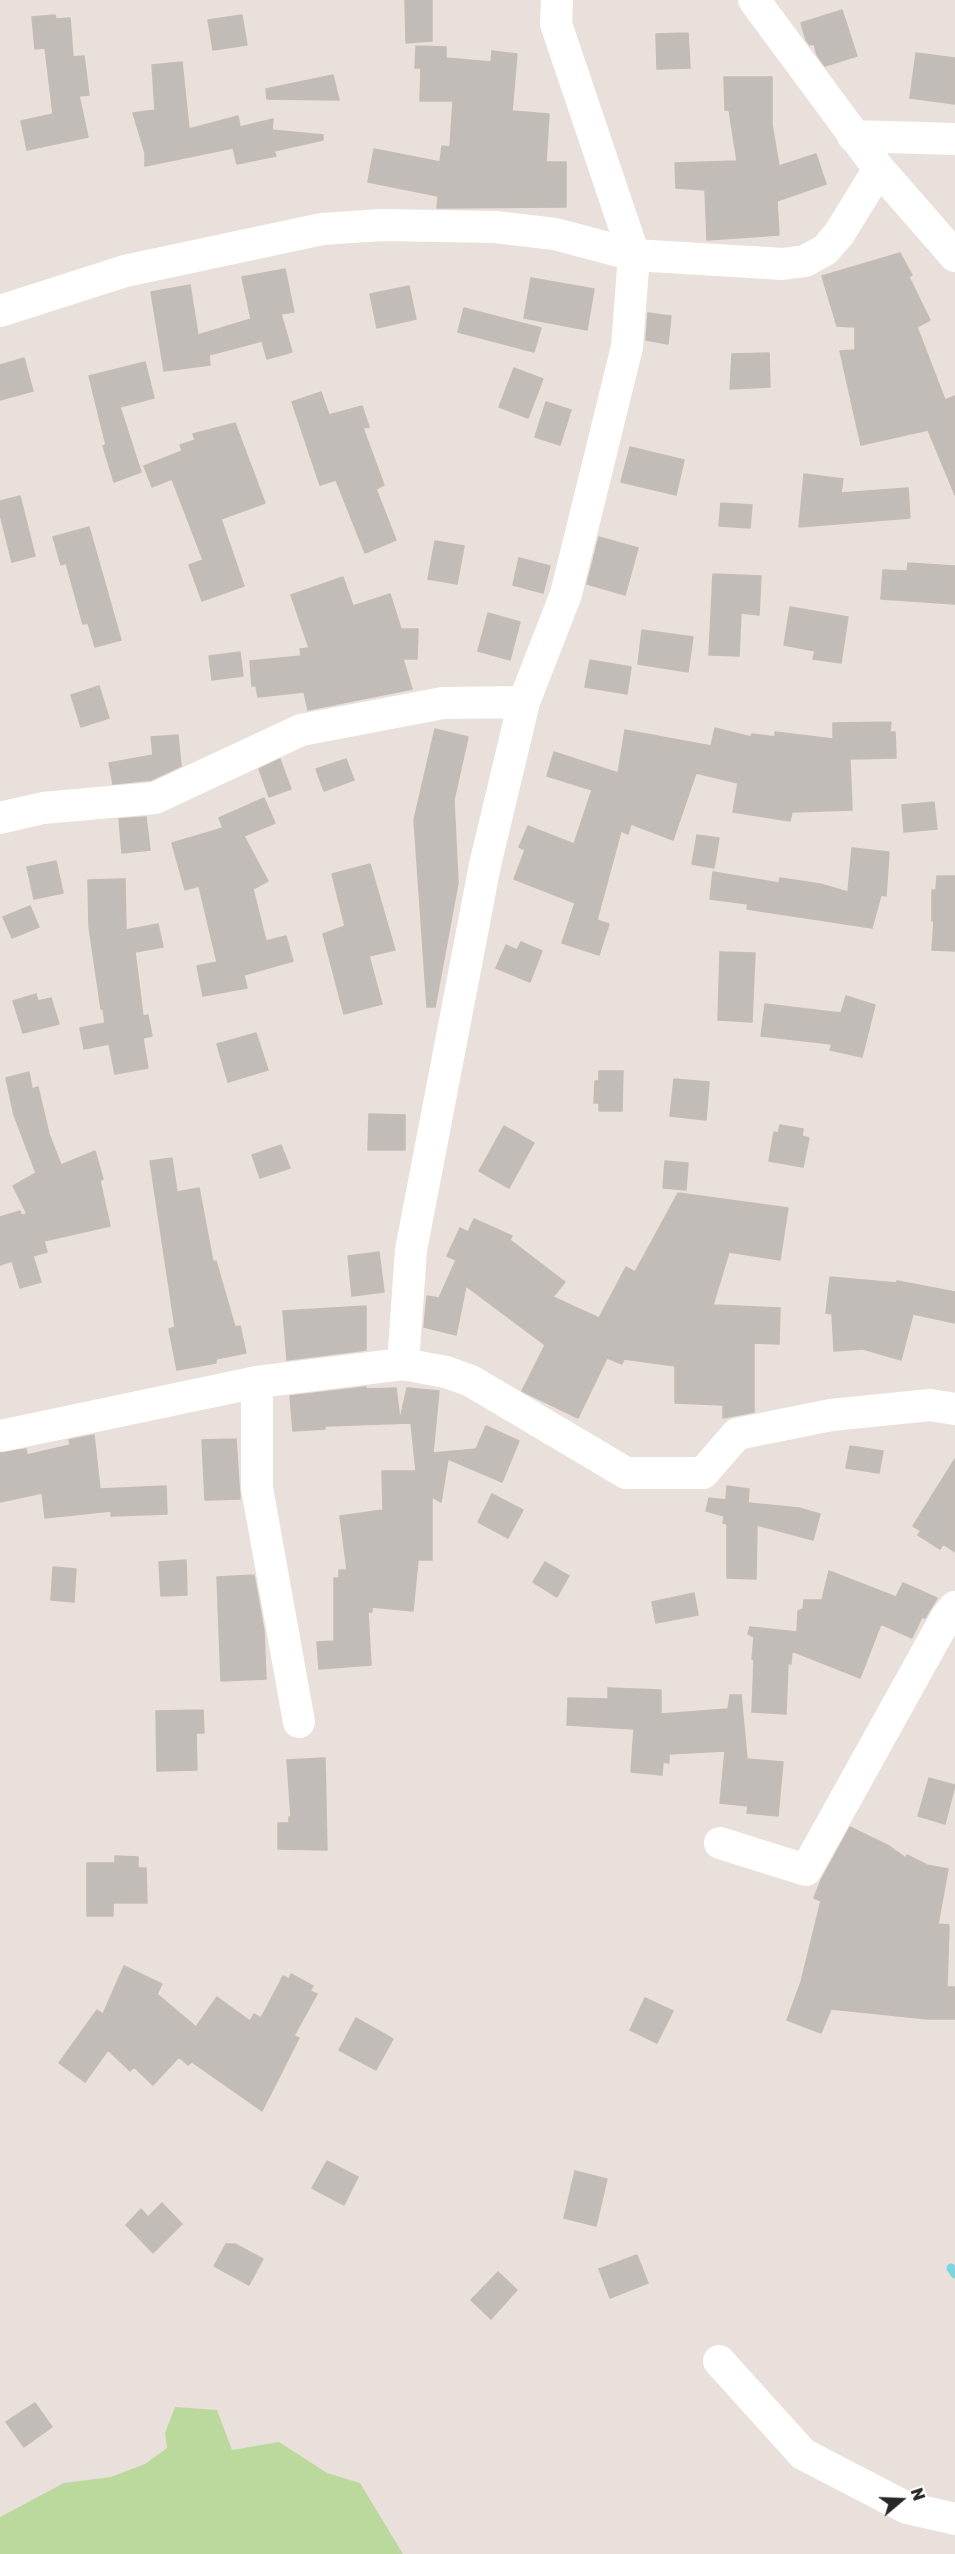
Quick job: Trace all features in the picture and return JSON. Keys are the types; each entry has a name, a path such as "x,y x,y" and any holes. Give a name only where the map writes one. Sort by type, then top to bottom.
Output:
{"street":[{"path":"403,1364 411,1250 485,865 524,702 566,594 627,347 634,255 556,24 557,0"},
{"path":"754,0 853,136 955,256"},
{"path":"853,136 955,139"},
{"path":"0,312 125,271 322,229 382,225 495,227 555,234 634,255 783,264 805,261 825,250 838,234 879,169"},
{"path":"0,818 43,808 155,798 301,730 443,703 524,702"},
{"path":"0,1436 257,1382 403,1364 446,1372 471,1381 626,1473 703,1473 737,1434 831,1415 930,1405 955,1409"},
{"path":"257,1382 257,1488 299,1722"},
{"path":"720,1843 806,1870 946,1618 955,1607"},
{"path":"719,2361 803,2454 908,2508 955,2519"}],"green space":[{"path":"175,2407 217,2410 232,2450 279,2442 327,2473 360,2483 403,2554 0,2554 0,2517 64,2483 111,2477 145,2464 167,2448 165,2433"}],"building":[{"path":"405,0 432,0 432,41 406,43"},
{"path":"842,10 857,56 825,66 817,55 814,44 810,45 806,40 801,23"},
{"path":"55,15 56,19 70,18 73,57 84,56 89,95 79,96 88,137 27,150 21,121 53,114 45,48 35,49 32,17"},
{"path":"242,15 247,45 213,50 208,20"},
{"path":"688,33 690,68 657,69 656,34"},
{"path":"416,46 446,47 446,58 491,62 492,51 517,54 512,111 549,114 546,162 566,162 566,207 437,208 438,196 368,182 374,149 440,162 442,146 450,147 453,101 420,101 421,68 415,68"},
{"path":"916,53 955,58 955,104 910,98"},
{"path":"182,62 189,129 238,116 240,127 273,119 272,130 323,135 323,140 274,151 276,156 237,164 233,148 145,166 145,153 133,113 155,110 152,65"},
{"path":"333,75 339,100 267,99 266,89"},
{"path":"724,77 772,77 772,124 779,166 816,154 826,184 777,201 779,235 707,240 705,190 676,188 675,163 737,161 729,110 725,110"},
{"path":"900,253 912,275 909,277 930,320 917,327 945,400 955,396 955,495 928,430 861,445 840,351 855,350 855,327 837,326 822,276"},
{"path":"285,269 294,312 281,314 292,352 267,359 262,341 209,355 210,365 164,371 151,292 190,285 198,335 251,319 242,277"},
{"path":"531,278 594,289 587,330 524,318"},
{"path":"409,286 416,319 377,328 370,294"},
{"path":"464,308 541,328 534,352 458,332"},
{"path":"648,313 671,316 668,344 646,340"},
{"path":"769,353 770,387 730,389 732,354"},
{"path":"24,358 33,391 0,400 0,365"},
{"path":"145,362 154,398 120,407 141,472 114,482 103,446 106,445 89,376"},
{"path":"514,368 543,379 528,418 499,407"},
{"path":"321,392 329,415 362,406 369,427 363,428 384,485 376,489 396,540 365,553 336,480 320,485 292,402"},
{"path":"546,402 571,410 560,445 535,437"},
{"path":"235,423 265,503 221,519 244,586 202,601 189,565 203,560 172,479 152,487 144,466 182,451 180,445 195,440 193,434"},
{"path":"630,447 684,460 676,495 621,482"},
{"path":"804,474 843,479 841,493 908,488 910,518 799,527"},
{"path":"20,496 35,556 12,562 0,514 0,501"},
{"path":"721,503 752,505 750,528 719,526"},
{"path":"89,527 121,640 95,647 88,623 83,624 66,563 61,565 53,537"},
{"path":"599,537 638,548 625,595 587,584"},
{"path":"435,541 464,546 457,584 428,579"},
{"path":"519,558 550,566 543,593 513,585"},
{"path":"908,563 955,566 955,604 881,599 883,570 907,571"},
{"path":"713,574 761,576 759,615 741,613 739,656 709,655"},
{"path":"343,577 353,606 390,594 401,629 418,629 417,659 403,659 412,689 308,710 304,692 258,697 256,686 252,686 250,661 301,656 300,649 309,648 291,595"},
{"path":"790,607 848,617 841,663 813,659 815,651 784,645"},
{"path":"488,613 520,622 510,660 478,651"},
{"path":"642,630 693,637 688,672 638,664"},
{"path":"240,652 243,676 212,680 209,656"},
{"path":"590,660 631,667 627,694 585,687"},
{"path":"99,686 109,718 81,727 71,695"},
{"path":"891,722 890,732 895,732 896,758 850,759 852,810 792,812 790,821 733,812 738,783 696,773 673,840 631,824 628,834 621,831 597,920 609,924 599,955 562,943 575,903 514,879 525,850 519,847 528,826 574,844 592,790 547,776 554,752 618,773 625,730 711,746 715,728 751,737 752,734 775,737 775,732 833,739 833,723"},
{"path":"435,729 468,737 454,800 458,883 435,1007 427,1007 414,820"},
{"path":"178,735 181,766 151,780 113,784 109,763 153,755 151,737"},
{"path":"280,759 291,789 269,797 259,769"},
{"path":"346,759 354,780 324,791 316,769"},
{"path":"264,798 275,823 244,836 268,881 253,889 266,941 286,936 293,961 244,975 247,988 203,996 197,966 217,962 199,886 185,890 172,843 223,828 219,818"},
{"path":"934,802 937,829 904,832 902,805"},
{"path":"146,817 150,850 122,853 119,819"},
{"path":"697,835 719,838 714,868 692,864"},
{"path":"852,848 889,852 886,896 881,895 872,928 747,909 748,904 710,899 713,872 779,883 780,878 820,884 848,892"},
{"path":"56,861 63,893 34,899 27,867"},
{"path":"370,864 395,950 369,956 382,1004 344,1014 323,934 345,926 332,874"},
{"path":"937,876 955,876 955,951 932,950 934,921 932,921 932,890 936,890"},
{"path":"125,879 126,930 158,924 163,947 135,952 143,1016 148,1015 152,1036 143,1038 148,1068 115,1074 109,1044 84,1049 80,1028 105,1023 89,927 88,880"},
{"path":"30,906 39,927 12,938 3,917"},
{"path":"521,942 542,951 530,982 496,968 506,945 517,950"},
{"path":"720,952 755,953 752,1022 718,1020"},
{"path":"36,994 38,1001 51,998 59,1024 23,1033 13,1001"},
{"path":"846,996 875,1005 862,1057 830,1050 832,1044 761,1036 765,1004 841,1013"},
{"path":"256,1033 268,1070 228,1082 217,1044"},
{"path":"599,1071 623,1071 622,1111 599,1111 599,1103 594,1103 595,1081 599,1081"},
{"path":"29,1072 32,1089 38,1087 49,1134 61,1165 95,1151 103,1179 100,1181 110,1226 44,1241 47,1252 33,1256 41,1282 20,1288 12,1261 0,1265 0,1217 20,1211 21,1215 27,1214 13,1186 36,1173 14,1115 6,1078"},
{"path":"674,1079 709,1082 706,1120 670,1116"},
{"path":"369,1114 405,1115 405,1150 368,1150"},
{"path":"780,1125 803,1129 802,1136 809,1138 803,1167 769,1161 774,1132 778,1133"},
{"path":"504,1126 534,1143 509,1188 479,1171"},
{"path":"281,1145 290,1168 260,1178 252,1155"},
{"path":"172,1158 177,1192 199,1188 213,1262 216,1261 235,1327 240,1326 246,1353 216,1359 216,1363 177,1370 169,1329 175,1327 150,1161"},
{"path":"665,1161 688,1163 686,1190 663,1188"},
{"path":"678,1193 788,1208 780,1260 729,1252 713,1305 780,1308 779,1344 754,1343 754,1412 723,1418 723,1405 675,1403 675,1366 624,1359 622,1364 607,1358 578,1418 522,1391 545,1345 466,1286 456,1335 424,1327 427,1296 439,1298 456,1260 447,1256 460,1228 468,1232 474,1219 512,1236 510,1240 565,1282 553,1297 599,1318 626,1267 635,1272"},
{"path":"379,1252 384,1292 352,1296 348,1256"},
{"path":"830,1277 897,1283 897,1281 955,1292 955,1323 913,1314 901,1360 863,1349 834,1351 832,1314 826,1313"},
{"path":"366,1306 366,1350 287,1360 283,1311"},
{"path":"366,1387 366,1389 396,1388 400,1420 407,1388 439,1391 433,1453 476,1449 486,1426 519,1441 502,1482 448,1459 441,1502 432,1497 432,1560 418,1560 413,1611 372,1607 372,1612 368,1612 371,1665 319,1669 317,1642 334,1641 334,1578 339,1578 339,1570 347,1570 340,1516 383,1510 382,1471 416,1471 411,1423 325,1426 325,1429 293,1431 290,1396"},
{"path":"94,1435 100,1489 166,1486 167,1514 111,1516 111,1511 45,1518 42,1493 0,1502 0,1453 26,1449 27,1455 70,1445 69,1440"},
{"path":"236,1439 240,1499 205,1500 202,1440"},
{"path":"850,1446 883,1451 879,1473 846,1468"},
{"path":"955,1459 955,1552 943,1544 940,1549 918,1535 921,1531 913,1526"},
{"path":"727,1486 749,1489 748,1503 799,1508 820,1514 813,1540 757,1525 756,1579 727,1578 727,1524 723,1523 724,1516 706,1511 709,1498 726,1500"},
{"path":"492,1494 523,1510 508,1538 478,1522"},
{"path":"186,1560 187,1595 161,1596 159,1562"},
{"path":"545,1562 569,1576 557,1597 533,1582"},
{"path":"53,1567 76,1569 74,1602 51,1600"},
{"path":"829,1571 896,1597 903,1583 937,1598 925,1618 922,1617 912,1638 881,1624 860,1678 792,1651 791,1664 788,1663 786,1714 752,1712 754,1637 748,1634 750,1627 797,1632 798,1611 803,1609 804,1600 822,1600"},
{"path":"254,1575 264,1631 266,1679 221,1681 217,1577"},
{"path":"694,1593 698,1615 656,1623 652,1602"},
{"path":"608,1688 661,1690 661,1714 728,1709 730,1695 741,1695 747,1759 783,1762 778,1816 747,1813 748,1806 720,1803 725,1751 669,1754 669,1763 663,1762 662,1775 631,1772 634,1729 567,1725 568,1698 608,1699"},
{"path":"203,1710 204,1733 196,1733 197,1770 157,1771 156,1711"},
{"path":"325,1758 327,1850 278,1849 278,1823 289,1823 289,1817 291,1817 287,1760"},
{"path":"929,1778 955,1785 945,1824 918,1816"},
{"path":"850,1827 889,1846 906,1858 907,1855 927,1865 948,1869 938,1924 949,1925 947,1987 955,1987 955,2019 928,2019 831,2009 821,2033 787,2020 801,1982 821,1901 814,1898 821,1880"},
{"path":"115,1856 138,1857 138,1868 146,1868 147,1903 113,1903 113,1916 87,1916 87,1863 115,1863"},
{"path":"124,1966 162,1984 157,1994 196,2027 217,1997 250,2021 254,2014 261,2018 283,1976 289,1979 291,1974 313,1986 310,1991 317,1994 294,2036 299,2038 262,2111 192,2062 188,2065 179,2057 153,2085 134,2067 130,2071 108,2050 85,2082 59,2063 97,2010 103,2014"},
{"path":"645,1998 673,2011 657,2043 630,2030"},
{"path":"356,2018 393,2039 376,2070 339,2050"},
{"path":"327,2161 358,2177 344,2205 312,2188"},
{"path":"575,2171 607,2179 596,2226 564,2218"},
{"path":"162,2203 182,2224 153,2253 126,2225 141,2209 148,2217"},
{"path":"226,2244 235,2244 263,2259 249,2285 214,2266"},
{"path":"637,2255 648,2283 610,2298 599,2269"},
{"path":"498,2272 517,2290 491,2319 471,2300"},
{"path":"35,2403 52,2427 24,2447 6,2422"}],"waterway":[{"path":"951,2268 955,2274"}]}
